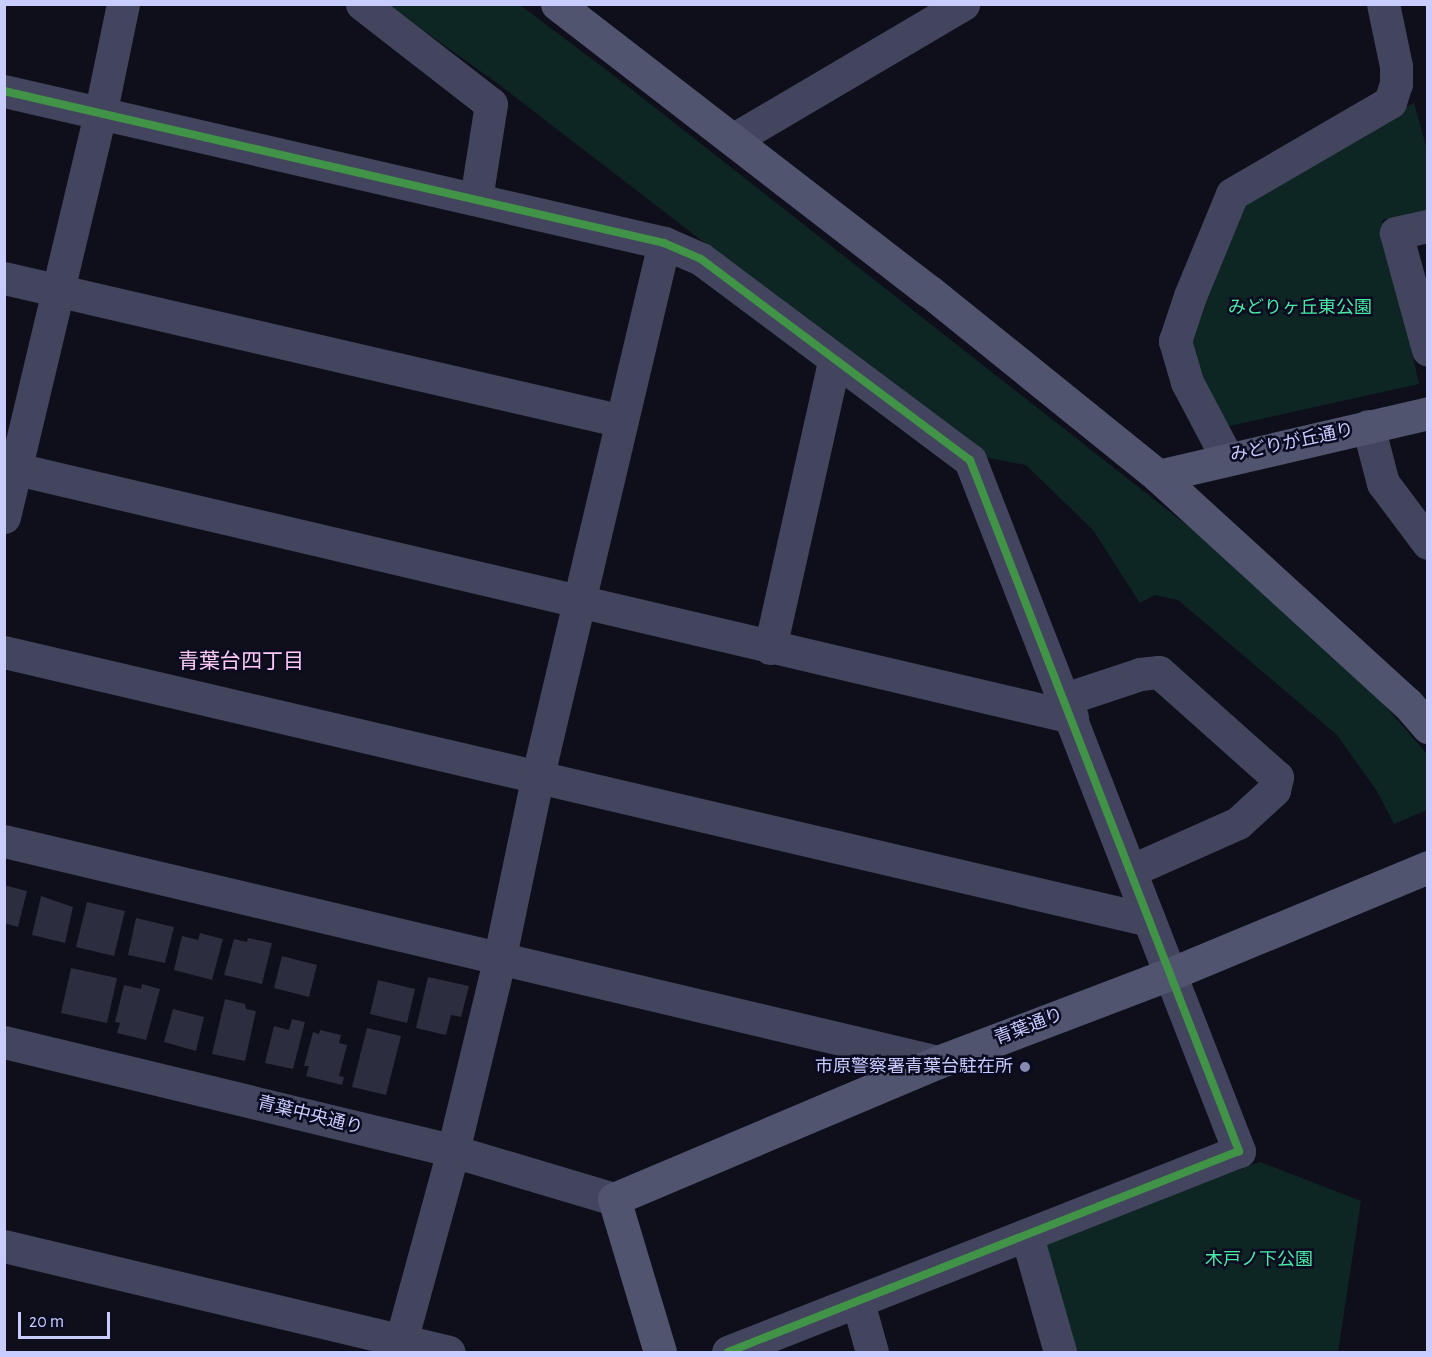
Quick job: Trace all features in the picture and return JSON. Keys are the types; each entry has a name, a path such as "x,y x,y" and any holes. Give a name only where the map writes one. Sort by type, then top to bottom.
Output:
{"street":[{"path":"4,517 10,467 59,290 123,4"},
{"path":"362,4 491,104 476,199"},
{"path":"557,4 734,139 1158,476 1407,703 1428,727"},
{"path":"734,139 963,4"},
{"path":"1227,458 1186,382 1174,341 1232,194 1390,102 1396,84 1396,66 1383,4"},
{"path":"4,91 100,115 664,243 701,259 834,361 970,460 1239,1151 728,1353"},
{"path":"1428,226 1396,233 1428,350"},
{"path":"400,1347 453,1151 499,961 538,776 664,243"},
{"path":"4,279 622,421"},
{"path":"770,648 834,361"},
{"name":"みどりが丘通り","path":"1158,476 1227,458 1428,413"},
{"path":"1368,426 1383,483 1428,543"},
{"path":"10,467 770,648 1068,708 1140,674 1159,672 1277,777 1274,790 1238,823 1130,871"},
{"path":"4,652 1149,920"},
{"path":"4,841 499,961 938,1062"},
{"name":"青葉通り","path":"614,1199 938,1062 1170,974 1428,867"},
{"name":"青葉中央通り","path":"4,1042 453,1151 614,1199"},
{"path":"614,1199 660,1353"},
{"path":"1027,1236 1060,1353"},
{"path":"4,1246 400,1347 449,1353"},
{"path":"858,1302 872,1353"}],"green space":[{"path":"388,5 520,5 617,78 1193,530 1380,700 1427,754 1427,810 1394,824 1377,791 1337,735 1178,600 1155,595 1140,603 1093,530 1026,465 983,457 497,83"},
{"name":"みどりヶ丘東公園","path":"1414,103 1427,150 1427,211 1382,220 1419,384 1225,427 1200,386 1184,333 1247,192"},
{"name":"木戸ノ下公園","path":"1260,1162 1361,1201 1338,1352 1072,1352 1044,1257 1048,1238"}],"building":[{"path":"4,885 27,891 18,927 4,923"},
{"path":"41,896 73,907 65,943 32,935"},
{"path":"87,902 125,911 114,956 76,947"},
{"path":"136,918 174,927 165,963 128,955"},
{"path":"200,933 223,939 212,980 174,970 182,936 198,940"},
{"path":"248,938 272,943 262,984 224,975 234,939 247,942"},
{"path":"282,956 317,965 309,997 274,988"},
{"path":"71,968 117,978 107,1023 61,1013"},
{"path":"428,977 469,986 461,1017 451,1015 446,1035 416,1028"},
{"path":"378,980 415,989 407,1023 370,1014"},
{"path":"142,984 160,989 146,1040 117,1033 120,1023 115,1022 124,985 141,989"},
{"path":"225,999 245,1004 246,1009 256,1011 245,1061 212,1054"},
{"path":"173,1009 204,1017 196,1051 164,1042"},
{"path":"292,1019 305,1022 293,1069 265,1063 274,1026 289,1030"},
{"path":"367,1028 401,1036 386,1095 352,1087"},
{"path":"320,1030 341,1035 339,1043 347,1045 339,1076 344,1077 342,1085 306,1076 309,1066 304,1066 313,1032 319,1034"}],"cycle path":[{"path":"4,91 664,243 701,259 970,460 1239,1151 728,1352"}],"place":[{"name":"市原警察署青葉台駐在所","path":"1025,1067"}],"district":[{"name":"青葉台四丁目","path":"241,662"}]}
